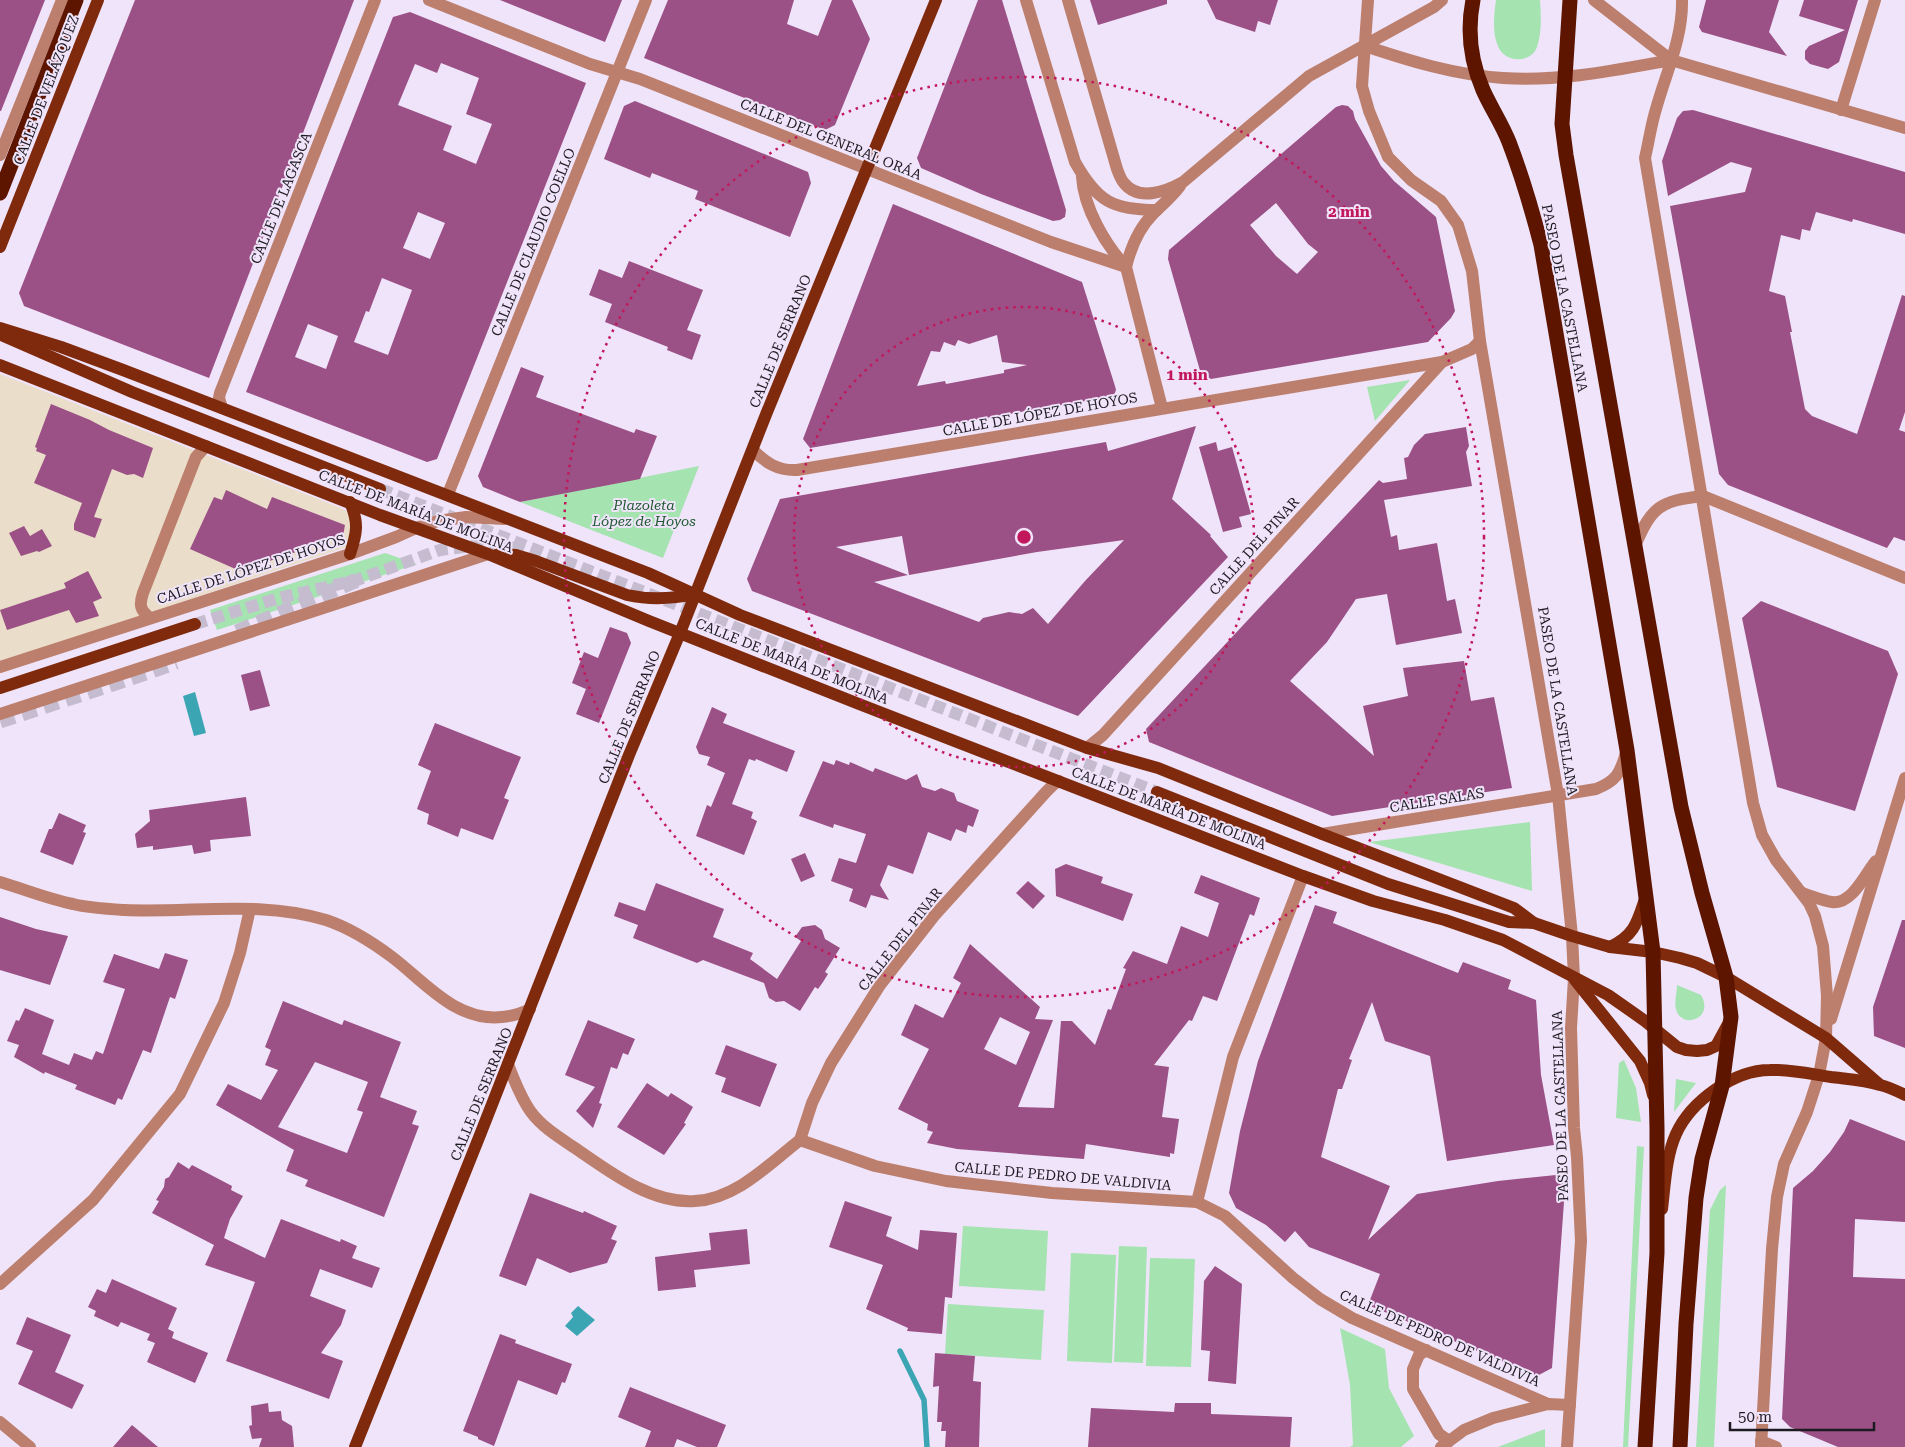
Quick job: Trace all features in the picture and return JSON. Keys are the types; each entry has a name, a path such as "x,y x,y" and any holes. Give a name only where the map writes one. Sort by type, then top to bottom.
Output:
{"highway":[{"path":"0,193 76,0"},
{"name":"PASEO DE LA CASTELLANA","path":"1473,0 1470,29 1478,75 1508,140 1530,199 1541,245 1627,750 1652,952 1656,1029"},
{"name":"PASEO DE LA CASTELLANA","path":"1570,0 1562,124 1566,155 1681,807 1702,893 1726,976 1731,1017 1722,1086"},
{"path":"1645,1447 1657,1254 1656,1029"},
{"path":"1680,1447 1686,1324 1696,1198 1702,1159 1722,1086"}],"main road":[{"name":"CALLE DE VELÁZQUEZ","path":"0,246 98,0"},
{"name":"CALLE DE SERRANO","path":"355,1447 530,1009 628,755 680,633 936,0"},
{"name":"CALLE DE MARÍA DE MOLINA","path":"0,328 61,347 448,494 648,572 740,615 1087,748 1158,768 1514,908 1534,923"},
{"name":"CALLE DE MARÍA DE MOLINA","path":"0,334 132,392 380,489"},
{"name":"CALLE DE MARÍA DE MOLINA","path":"0,365 416,528 488,554 680,633 1303,876 1373,901 1445,920 1504,940 1552,964 1574,978"},
{"path":"350,502 357,524 350,554"},
{"path":"488,554 516,555 627,595 641,598 667,598 695,594"},
{"path":"0,688 195,624"},
{"name":"CALLE DE MARÍA DE MOLINA","path":"1157,792 1388,884 1509,922 1534,923 1610,947 1652,952 1696,963 1726,976 1826,1038 1879,1084"},
{"path":"1610,947 1625,939 1633,931 1645,899"},
{"path":"1574,978 1608,995 1628,1008 1677,1047 1697,1052 1716,1046 1731,1017"},
{"path":"1574,978 1603,1017 1640,1061 1650,1082 1656,1114"},
{"path":"1657,1254 1666,1182 1674,1140 1686,1116 1699,1102 1722,1086 1749,1074 1768,1070 1879,1084 1905,1095"}],"street":[{"name":"CALLE DE VELÁZQUEZ","path":"0,155 62,0"},
{"name":"CALLE DE LAGASCA","path":"222,408 219,398 220,393 376,0"},
{"name":"CALLE DEL GENERAL ORÁA","path":"429,0 590,64 640,79 1051,242 1126,267"},
{"name":"CALLE DE CLAUDIO COELLO","path":"448,494 646,0"},
{"path":"1026,0 1075,162 1082,174 1091,186 1106,200 1116,206 1129,210 1157,210"},
{"path":"1068,0 1114,162 1124,184 1142,192 1155,193 1164,192 1183,182 1309,76 1434,7 1442,0"},
{"name":"PASEO DE LA CASTELLANA","path":"1368,0 1362,86 1372,121 1388,157 1411,180 1441,201 1458,225 1472,271 1480,341 1558,795 1572,936 1574,978 1572,1048 1581,1241 1567,1447"},
{"path":"1594,0 1670,60 1905,128"},
{"path":"1682,0 1681,22 1655,111 1645,158 1753,803 1762,835 1776,860 1809,903 1814,916 1823,946 1828,996 1826,1038"},
{"path":"1841,110 1875,0"},
{"path":"1365,46 1424,65 1503,78 1565,77 1670,60"},
{"path":"1082,174 1083,187 1101,235 1112,253 1126,267 1162,408"},
{"path":"1126,267 1134,242 1143,226 1170,199 1183,182"},
{"name":"CALLE DE LÓPEZ DE HOYOS","path":"753,450 764,461 772,465 786,471 797,470 1442,362 1472,349 1480,341"},
{"name":"CALLE DEL PINAR","path":"1087,748 1103,735 1442,362"},
{"path":"150,618 140,608 143,593 196,457 206,446"},
{"path":"1635,546 1645,523 1655,509 1676,499 1702,496 1905,578"},
{"name":"CALLE DE LÓPEZ DE HOYOS","path":"0,667 350,554 438,521 466,517 514,520"},
{"path":"0,714 488,554"},
{"name":"CALLE SALAS","path":"1322,834 1596,789 1613,780 1621,771 1627,750"},
{"path":"1776,1447 1761,1444 1772,1249 1779,1184 1784,1164 1807,1112 1819,1075 1826,1038 1880,855 1905,778"},
{"name":"CALLE DEL PINAR","path":"800,1140 812,1103 831,1063 880,985 934,916 1042,796 1054,784 1060,781"},
{"path":"1802,893 1833,902 1843,901 1850,897 1880,855"},
{"path":"1197,1202 1233,1057 1303,876"},
{"path":"0,882 73,904 98,907 154,910 250,909 298,914 326,920 367,939 446,1001 464,1011 480,1016 497,1018 512,1016 530,1009"},
{"path":"0,1284 93,1200 180,1094 224,1003 240,953 250,909"},
{"path":"508,1064 531,1113 552,1132 620,1179 648,1192 674,1200 696,1201 718,1196 742,1185 800,1140"},
{"name":"CALLE DE PEDRO DE VALDIVIA","path":"800,1140 875,1166 946,1181 1052,1193 1197,1202 1225,1216 1293,1278 1320,1299 1352,1318 1548,1404"},
{"path":"1426,1350 1419,1355 1413,1369 1413,1389 1445,1444 1464,1430 1493,1418 1548,1404 1570,1405"},
{"path":"0,1422 30,1447"}],"shaded area":[{"path":"0,374 341,508 350,514 353,522 347,547 0,662"}],"green space":[{"path":"1496,0 1540,0 1541,24 1539,41 1534,53 1524,59 1506,56 1498,46 1494,29"},
{"path":"1410,380 1375,421 1367,387"},
{"name":"Plazoleta López de Hoyos","path":"699,466 663,558 520,502"},
{"path":"385,553 417,564 217,630 210,610"},
{"path":"1530,822 1532,891 1369,842"},
{"path":"1677,985 1701,995 1704,1010 1701,1016 1690,1020 1684,1019 1679,1015 1675,1006"},
{"path":"1624,1060 1636,1088 1641,1122 1616,1118 1619,1063"},
{"path":"1676,1079 1696,1083 1674,1112"},
{"path":"1637,1146 1644,1147 1628,1447 1623,1447"},
{"path":"1726,1185 1714,1447 1696,1447 1710,1210 1720,1190"},
{"path":"963,1226 1048,1231 1045,1291 959,1286"},
{"path":"1119,1246 1147,1247 1143,1363 1114,1362"},
{"path":"1071,1253 1116,1255 1112,1363 1067,1361"},
{"path":"1150,1258 1195,1259 1191,1367 1146,1366"},
{"path":"948,1304 1044,1310 1041,1360 945,1354"},
{"path":"1340,1328 1385,1349 1389,1388 1414,1436 1401,1447 1350,1447 1353,1445 1350,1385"},
{"path":"1545,1429 1545,1447 1498,1447"}],"water":[{"path":"195,692 206,733 194,736 183,696"},
{"path":"578,1306 595,1320 577,1336 565,1326 573,1317 571,1313"}],"building":[{"path":"0,0 45,0 1,111 0,111"},
{"path":"135,0 354,0 209,378 24,306 19,293"},
{"path":"500,0 622,0 605,42"},
{"path":"668,0 794,0 787,24 818,36 832,0 852,0 870,39 835,125 825,130 644,58"},
{"path":"978,0 1002,0 1066,210 1065,217 1060,220 1053,221 981,194 921,168 917,158"},
{"path":"1090,0 1167,0 1167,4 1098,25"},
{"path":"1207,0 1278,0 1270,25 1258,21 1255,32 1216,19"},
{"path":"1706,0 1779,0 1769,32 1787,56 1702,32 1699,27"},
{"path":"1804,0 1858,0 1839,62 1828,69 1810,64 1805,59 1805,51 1809,46 1845,30 1799,16"},
{"path":"410,12 586,83 437,459 427,462 246,392 393,17","holes":["441,63 479,78 466,114 492,124 476,164 443,150 452,126 398,105 415,64 437,73","418,212 445,223 430,259 403,248","382,278 412,290 388,355 354,342 366,311 369,312","308,324 338,336 326,369 295,357"]},
{"path":"635,101 808,172 811,183 790,237 695,199 698,191 652,173 650,178 604,159 624,106"},
{"path":"1348,106 1353,111 1355,119 1381,166 1394,181 1436,217 1455,311 1451,318 1428,342 1211,379 1201,374 1168,259 1169,250 1336,107","holes":["1276,203 1308,244 1318,252 1297,274 1276,256 1250,225"]},
{"path":"1693,110 1905,172 1905,234 1853,219 1852,222 1816,212 1810,231 1802,229 1800,240 1781,235 1769,291 1785,296 1805,409 1812,416 1857,434 1902,295 1905,296 1905,412 1899,430 1905,432 1905,541 1894,537 1887,548 1728,485 1719,474 1670,206 1745,192 1752,168 1731,162 1668,196 1662,161 1677,118 1683,111"},
{"path":"893,204 1082,282 1115,386 1114,395 810,448 803,439","holes":["997,335 1002,362 1027,365 1004,370 1004,373 946,384 945,381 917,386 931,351 940,352 944,342 955,346 958,340 969,344"]},
{"path":"629,261 703,290 687,330 701,335 692,360 667,350 668,347 605,322 612,304 589,295 599,269 622,278"},
{"path":"521,367 544,376 536,397 634,433 636,429 657,436 640,479 520,502 483,487 478,476"},
{"path":"51,404 153,448 143,478 134,474 127,475 112,469 94,517 102,519 95,538 74,530 74,524 82,503 34,483 46,455 36,451 37,448 35,447"},
{"path":"1196,426 1172,499 1211,535 1228,557 1078,716 752,591 747,579 780,499 1106,442 1108,451","holes":["902,536 909,575 1037,552 1124,540 1048,624 1033,608 1022,614 1009,612 983,618 979,622 874,582 908,575 836,547"]},
{"path":"1466,427 1469,446 1466,452 1472,486 1384,500 1391,537 1397,535 1399,550 1437,543 1447,601 1455,599 1462,633 1396,645 1387,594 1356,599 1327,642 1290,681 1374,756 1363,706 1408,696 1403,668 1464,661 1471,701 1494,697 1512,788 1332,816 1149,742 1146,729 1379,480 1383,483 1407,479 1404,458 1408,457 1414,445 1425,434"},
{"path":"1216,442 1218,451 1232,447 1251,514 1239,517 1242,527 1223,532 1199,447"},
{"path":"226,490 267,509 272,497 345,525 343,536 240,571 190,549 214,497 222,500"},
{"path":"24,526 30,536 42,529 52,546 39,552 21,556 9,533"},
{"path":"88,571 102,598 93,602 99,616 76,623 69,610 7,630 0,610 66,588 64,583"},
{"path":"1761,601 1888,651 1898,674 1855,811 1777,787 1742,618"},
{"path":"610,627 627,633 631,643 599,723 576,714 586,689 572,683 584,652 598,658"},
{"path":"260,670 270,706 250,711 241,675"},
{"path":"712,707 727,714 723,723 795,751 787,772 756,759 755,761 749,759 732,804 753,812 751,818 757,821 744,855 696,836 707,805 711,807 725,773 707,765 710,757 699,754 696,747"},
{"path":"435,723 521,757 504,798 509,800 493,840 461,828 458,837 427,824 429,814 417,809 431,771 418,765"},
{"path":"836,760 849,765 850,762 873,772 875,768 906,780 917,774 922,787 935,791 941,788 954,793 957,801 979,810 973,827 968,825 966,833 956,829 951,841 928,832 913,874 888,865 880,885 889,900 871,895 866,908 849,901 853,889 831,881 839,858 856,863 866,834 834,824 833,828 799,816 823,761 834,765"},
{"path":"246,797 251,836 210,840 211,851 194,854 192,845 153,850 153,846 137,848 135,834 150,821 149,810"},
{"path":"59,813 86,825 83,832 86,833 73,865 40,852 49,829 52,829"},
{"path":"805,853 815,876 801,882 791,859"},
{"path":"1066,864 1103,877 1101,883 1133,894 1123,921 1056,896 1055,869"},
{"path":"1201,875 1260,898 1254,916 1250,914 1217,1001 1203,996 1192,1021 1189,1020 1154,1065 1169,1067 1162,1117 1179,1119 1174,1154 1170,1153 1170,1157 1086,1144 1084,1159 957,1149 927,1143 933,1132 927,1130 928,1124 898,1109 929,1049 901,1035 915,1004 943,1018 961,983 953,978 970,944 1040,1007 1035,1019 1053,1020 1018,1107 1054,1108 1061,1021 1072,1021 1095,1045 1108,1009 1111,1010 1126,969 1123,968 1133,951 1167,964 1181,926 1208,937 1219,903 1194,893","holes":["1000,1017 1030,1032 1016,1065 984,1049"]},
{"path":"1028,881 1045,896 1033,909 1016,893"},
{"path":"656,883 724,909 713,937 753,953 750,959 777,979 801,941 795,937 802,927 815,925 822,930 825,939 840,948 825,972 828,974 823,982 818,989 815,987 800,1011 784,1001 776,1002 769,998 764,983 703,960 697,963 633,938 638,925 614,916 619,902 645,911"},
{"path":"1315,905 1337,912 1333,923 1458,973 1463,962 1511,980 1508,989 1536,1000 1541,1075 1554,1145 1447,1161 1430,1056 1385,1041 1372,1002 1349,1059 1352,1060 1342,1089 1338,1089 1321,1157 1390,1186 1368,1240 1417,1194 1498,1181 1566,1174 1552,1368 1537,1376 1368,1305 1380,1274 1309,1247 1295,1231 1285,1242 1266,1225 1236,1208 1229,1193 1240,1131 1258,1061"},
{"path":"0,917 36,929 68,936 50,985 0,970"},
{"path":"1902,920 1905,920 1905,1048 1874,1036 1873,1007"},
{"path":"165,953 188,960 175,999 170,997 151,1053 143,1050 122,1100 118,1098 115,1105 75,1089 77,1085 45,1072 44,1074 14,1057 19,1045 7,1041 16,1020 19,1021 25,1008 54,1020 42,1054 69,1065 74,1053 92,1060 96,1051 103,1054 125,989 103,982 114,954 159,969"},
{"path":"283,1001 342,1025 344,1020 401,1042 380,1097 417,1111 412,1124 419,1126 384,1217 305,1186 308,1180 286,1171 294,1150 216,1105 228,1084 261,1100 278,1070 265,1065 271,1050 265,1047","holes":["315,1062 368,1082 357,1110 363,1112 347,1153 278,1127"]},
{"path":"588,1020 635,1039 628,1055 623,1053 617,1069 611,1067 599,1103 602,1104 593,1128 576,1111 595,1087 565,1075"},
{"path":"726,1045 777,1064 760,1107 721,1092 726,1078 715,1074"},
{"path":"647,1083 668,1097 671,1093 693,1107 684,1123 686,1124 664,1155 617,1127"},
{"path":"1850,1119 1905,1141 1905,1222 1855,1219 1853,1277 1905,1279 1905,1447 1838,1447 1790,1427 1782,1419 1793,1188 1813,1171 1830,1152 1844,1132"},
{"path":"178,1162 189,1169 192,1165 232,1186 231,1190 243,1196 230,1219 224,1238 265,1258 281,1219 340,1242 341,1239 357,1246 352,1258 380,1268 372,1288 320,1269 310,1296 346,1310 341,1325 321,1353 343,1361 329,1399 226,1361 255,1282 205,1265 214,1245 152,1213 159,1201 156,1200 164,1187 165,1179 169,1177"},
{"path":"530,1193 583,1213 584,1211 617,1226 611,1239 617,1241 607,1263 570,1273 537,1258 526,1286 499,1276"},
{"path":"845,1201 892,1217 886,1236 918,1250 920,1230 957,1233 952,1298 945,1297 942,1334 907,1331 908,1328 866,1309 883,1265 829,1247"},
{"path":"747,1229 750,1264 694,1270 696,1287 658,1291 655,1257 711,1250 709,1233"},
{"path":"1215,1266 1242,1284 1236,1384 1208,1381 1210,1351 1201,1350 1204,1281"},
{"path":"112,1279 177,1308 168,1329 174,1332 172,1338 208,1353 195,1383 147,1362 155,1343 147,1340 150,1334 121,1322 118,1327 94,1316 96,1311 88,1307 97,1289 106,1293"},
{"path":"27,1317 71,1335 55,1372 84,1385 72,1409 18,1384 33,1351 16,1344"},
{"path":"500,1334 516,1340 515,1343 572,1364 565,1383 562,1382 557,1395 518,1380 494,1446 463,1431"},
{"path":"935,1353 975,1356 973,1381 981,1382 979,1447 945,1447 946,1431 941,1431 942,1422 937,1422 939,1386 933,1387"},
{"path":"630,1387 726,1425 717,1447 697,1447 677,1439 674,1447 645,1447 651,1431 618,1417"},
{"path":"268,1403 269,1412 281,1411 282,1420 292,1426 294,1447 259,1447 262,1438 252,1439 249,1426 252,1425 251,1406"},
{"path":"1175,1403 1211,1403 1211,1414 1292,1417 1290,1447 1088,1447 1091,1408 1174,1412"},
{"path":"132,1425 158,1447 113,1447"}],"waterway":[{"path":"900,1351 924,1400 927,1447"}],"tunnel":[{"path":"380,489 1157,792"},
{"path":"195,624 279,598 357,580 440,550 480,545 520,548"},
{"path":"237,632 357,580"},
{"path":"0,721 176,662"}]}
